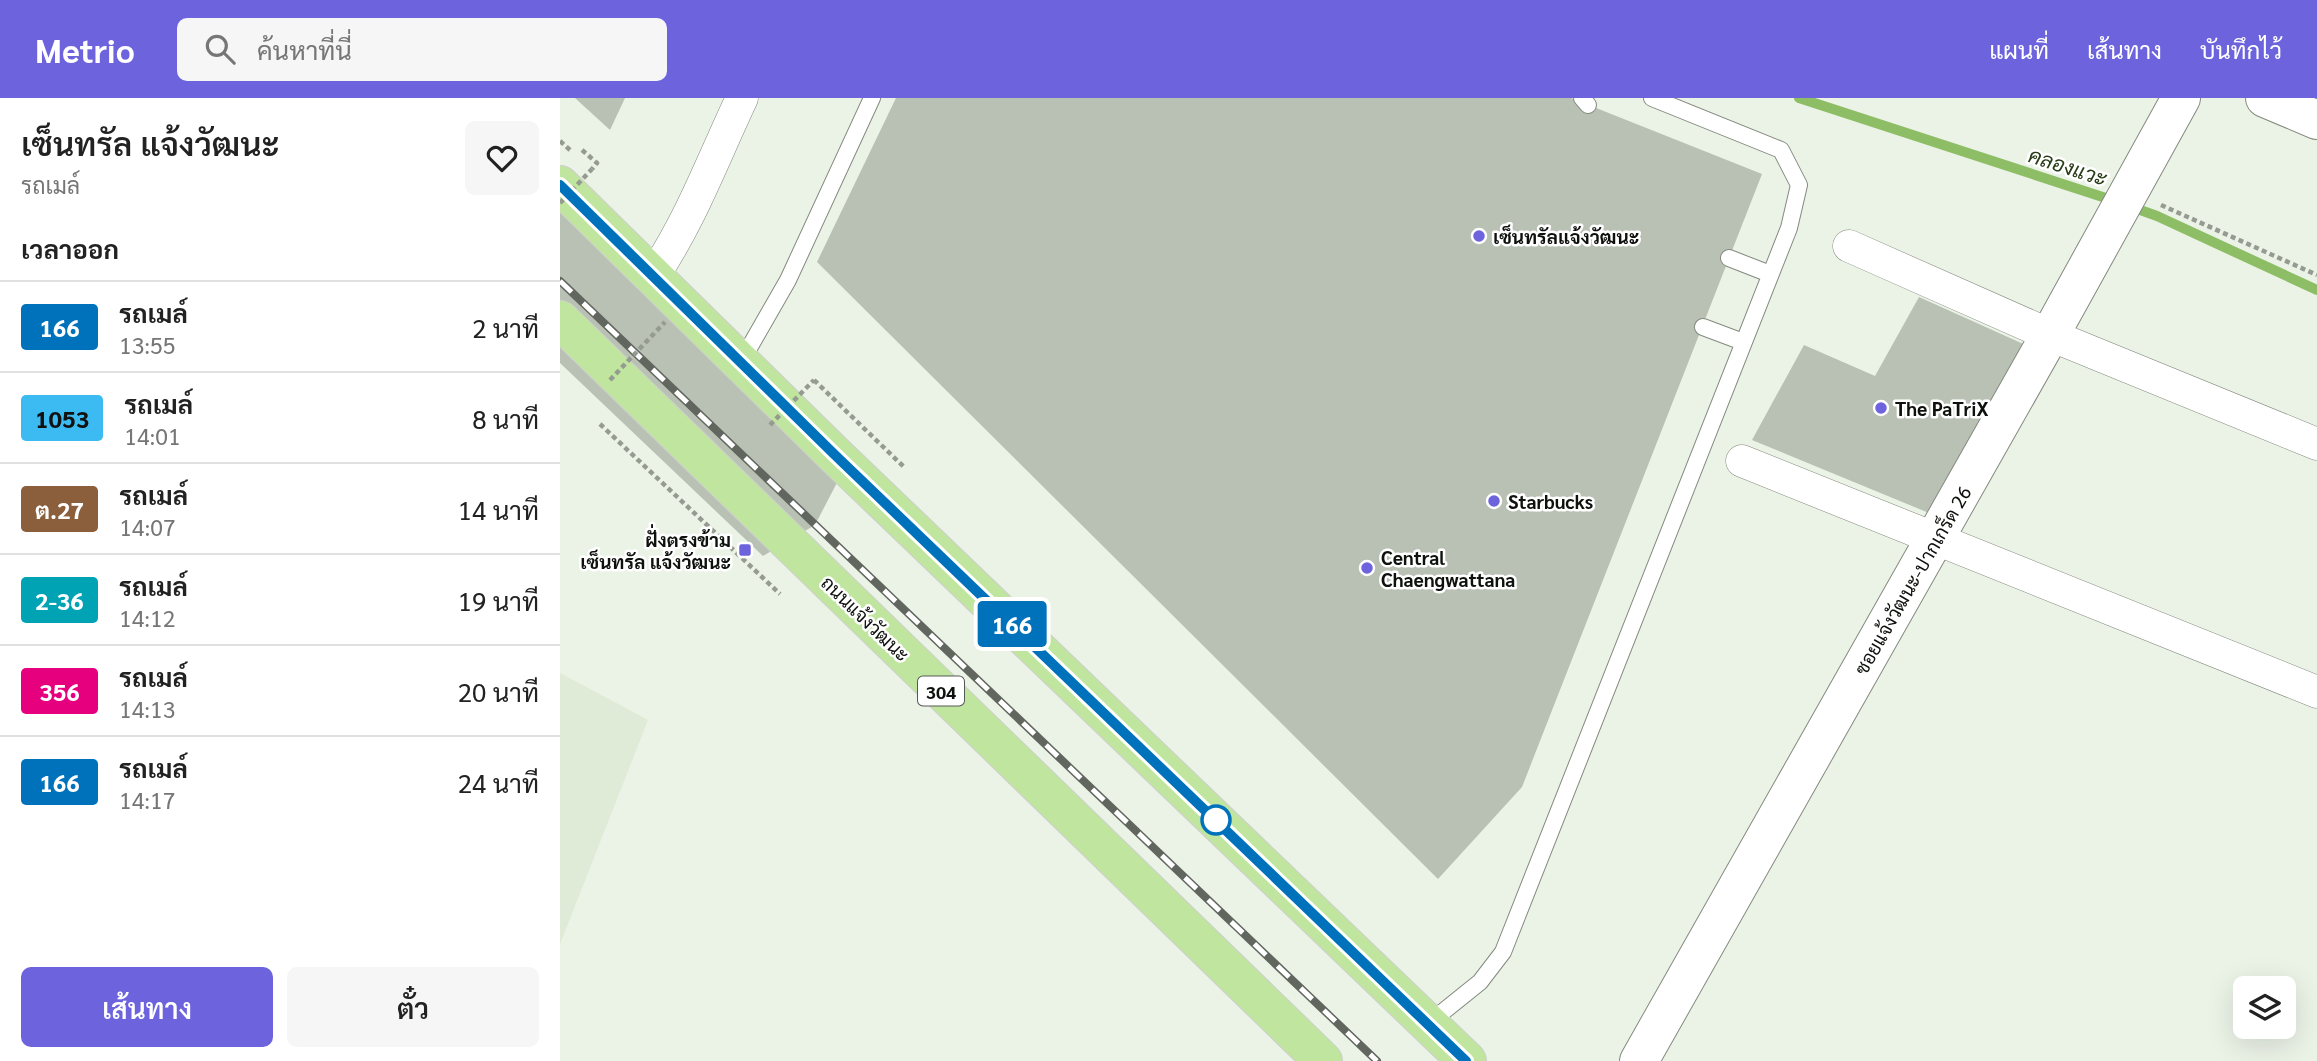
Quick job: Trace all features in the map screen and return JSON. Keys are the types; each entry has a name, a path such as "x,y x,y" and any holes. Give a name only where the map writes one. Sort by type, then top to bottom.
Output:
{"main road":[{"path":"560,185 835,455 1466,1061"},
{"name":"ถนนแจ้งวัฒนะ","path":"560,320 1323,1061"}],"street":[{"path":"653,276 665,259 742,98"},
{"name":"ซอยแจ้งวัฒนะ-ปากเกร็ด 26","path":"1639,1061 1935,540 2181,98"},
{"path":"2265,98 2317,120"},
{"path":"1849,246 2050,335 2317,444"},
{"path":"1742,461 2317,692"}],"lane":[{"path":"741,362 788,281 872,98"},
{"path":"1429,1023 1480,982 1503,952 1789,228 1799,186 1781,150 1652,98"},
{"path":"1729,258 1770,274"},
{"path":"1703,327 1743,342"}],"path":[{"path":"560,203 597,163 582,150"},
{"path":"2122,204 2317,275"},
{"path":"610,380 665,323"},
{"path":"770,425 814,380 905,468"},
{"path":"600,424 780,594"}],"shaded area":[{"path":"560,673 648,720 560,944"}],"building":[{"path":"575,98 625,98 610,130"},
{"name":"Central Chaengwattana","path":"896,98 1571,98 1762,174 1522,787 1438,879 817,262"},
{"path":"560,194 841,475 815,525 763,556 560,363"},
{"name":"The PaTriX","path":"1919,297 2030,347 1929,513 1752,440 1804,345 1875,376"}],"waterway":[{"name":"คลองแวะ","path":"1799,98 2115,201"},
{"name":"คลองแวะ","path":"2129,206 2157,216 2317,290"}],"railway":[{"path":"560,281 1377,1061"}],"bus line":[{"name":"166","path":"560,185 835,455 1466,1061"}],"place":[{"name":"เซ็นทรัลแจ้งวัฒนะ","path":"1479,236"},
{"name":"The PaTriX","path":"1881,408"},
{"name":"Starbucks","path":"1494,501"},
{"name":"ฝั่งตรงข้าม เซ็นทรัล แจ้งวัฒนะ","path":"745,550"},
{"name":"Central Chaengwattana","path":"1367,568"}]}
